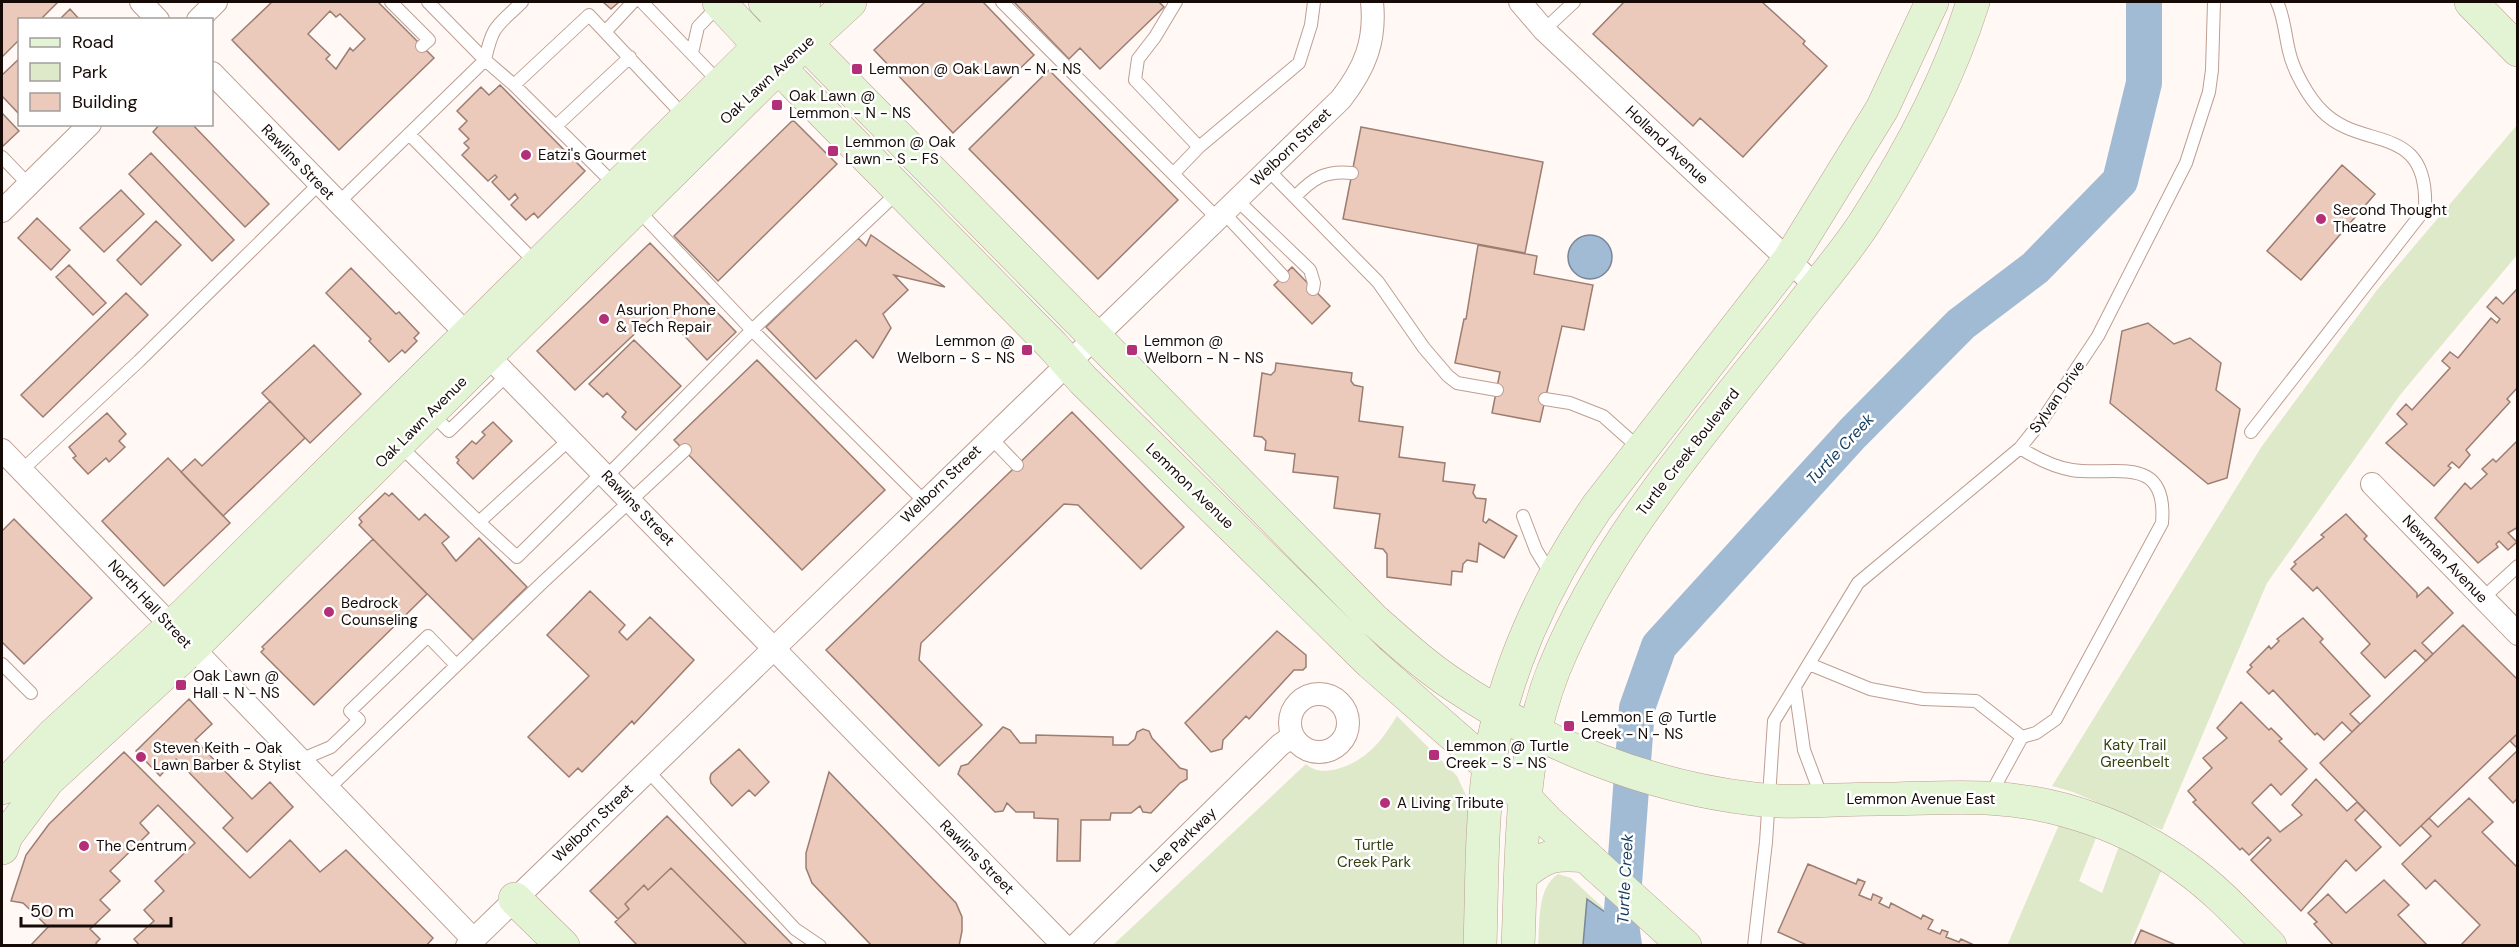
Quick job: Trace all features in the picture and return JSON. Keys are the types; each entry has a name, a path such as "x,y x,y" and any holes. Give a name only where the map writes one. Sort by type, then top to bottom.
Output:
{"main road":[{"name":"Oak Lawn Avenue","path":"2,788 53,735 183,637 399,444 487,355 626,197 770,56 790,17 850,2"},
{"path":"1480,945 1489,766 1501,713 1524,645 1553,577 1572,544 1640,449 1789,260 1882,109 1932,2"},
{"name":"Turtle Creek Boulevard","path":"1518,945 1524,796 1537,733 1554,669 1617,547 1672,471 1866,220 1917,133 1973,2"},
{"name":"Lemmon Avenue","path":"720,3 1067,363 1371,663 1524,796 1573,849 1685,945"},
{"path":"2479,4 2517,50"},
{"path":"790,17 1096,336 1373,619 1454,685 1537,733"},
{"name":"Oak Lawn Avenue","path":"2,848 6,836 48,780 183,637 487,355 538,264 626,197 685,118 721,84 770,56"},
{"path":"1640,449 1672,471"},
{"name":"Lemmon Avenue East","path":"1537,733 1571,748 1663,781 1762,800 1989,798 2071,813 2126,832 2160,850 2218,893 2270,945"},
{"path":"1521,876 1544,858 1573,849"},
{"path":"515,899 563,945"}],"street":[{"path":"141,2 156,18"},
{"path":"200,18 216,2"},
{"name":"Welborn Street","path":"470,942 1341,99 1358,78 1366,61 1372,39 1372,2"},
{"name":"Holland Avenue","path":"1520,2 1544,30 1816,286"},
{"name":"Rawlins Street","path":"213,74 1064,945"},
{"path":"2,211 88,126"},
{"name":"North Hall Street","path":"2,450 328,789 470,942"},
{"name":"Newman Avenue","path":"2372,484 2517,634"},
{"name":"Lee Parkway","path":"1075,945 1280,745 1293,736"}],"lane":[{"path":"428,2 485,60 556,126 752,330 924,501"},
{"path":"605,32 633,2"},
{"path":"642,2 721,84"},
{"path":"1002,2 1173,174 1310,270 1313,276 1313,289"},
{"path":"1176,2 1155,37 1138,59 1135,80 1199,147"},
{"path":"1173,174 1199,147 1299,63 1311,25 1314,2"},
{"path":"1544,30 1574,2"},
{"name":"Sylvan Drive","path":"2022,737 2036,733 2056,719 2162,523 2163,509 2156,489 2141,474 2128,470 2072,470 2050,464 2020,448 2043,419 2098,336 2186,163 2209,92 2214,2"},
{"path":"2251,432 2425,209 2426,187 2416,161 2401,147 2343,125 2323,112 2303,82 2289,54 2277,2"},
{"path":"692,53 698,27 720,3"},
{"path":"389,4 429,40 422,46"},
{"path":"338,203 485,60 491,36 514,4"},
{"path":"514,85 589,15 685,118"},
{"path":"556,126 630,57"},
{"path":"410,134 538,264"},
{"path":"2,157 29,184"},
{"path":"1268,170 1378,282 1424,348 1448,376 1457,383 1497,390"},
{"path":"1296,196 1310,181 1323,174 1352,173"},
{"path":"21,471 139,361 319,184"},
{"path":"399,444 517,557 899,190"},
{"path":"1225,210 1282,276"},
{"path":"1545,399 1570,403 1603,416 1640,449"},
{"path":"990,437 1017,465"},
{"path":"479,522 570,439"},
{"path":"1754,945 1762,800 1774,721 1858,583 2020,448"},
{"path":"328,789 685,450"},
{"path":"1523,516 1536,550 1553,577"},
{"path":"2483,598 2517,566"},
{"path":"300,760 335,743 359,720 350,711 428,636 456,665"},
{"path":"2,664 32,693"},
{"path":"1809,664 1870,689 1923,699 1976,701 2022,737 1989,798"},
{"path":"1796,687 1804,750 1822,800"},
{"path":"647,770 795,929 820,945"}],"green space":[{"name":"Katy Trail Greenbelt","path":"2517,125 2517,255 2400,395 2267,583 2162,830 2073,792 2052,786 2262,446 2377,290"},
{"name":"Turtle Creek Park","path":"1397,716 1457,776 1469,802 1464,945 1112,946 1306,764 1320,771 1328,771 1356,761 1365,756 1379,742"},
{"path":"2061,820 2098,833 2079,881 2102,893 2120,843 2162,869 2130,945 2007,946"},
{"path":"1558,874 1571,878 1643,945 1538,946 1543,897 1551,880"}],"water":[{"path":"1590,235 1606,241 1612,257 1606,273 1590,279 1574,273 1568,257 1574,241"},
{"name":"Turtle Creek","path":"1587,899 1621,924 1642,945 1583,945"}],"building":[{"path":"2,2 58,2 42,18 18,18 18,41 2,57"},
{"path":"272,2 378,2 434,58 339,150 232,40","holes":["330,11 336,17 340,14 365,39 353,51 350,48 336,69 326,59 330,55 308,34"]},
{"path":"603,2 619,2 611,9"},
{"path":"925,2 983,2 1034,55 953,133 874,50"},
{"path":"1014,2 1159,2 1164,7 1100,69 1080,48 1069,59"},
{"path":"1624,2 1762,2 1805,41 1803,44 1827,66 1743,157 1700,118 1693,126 1593,34"},
{"path":"70,9 78,18 61,18"},
{"path":"18,60 18,113 2,96 2,75"},
{"path":"1049,70 1178,200 1098,279 969,149"},
{"path":"500,85 585,171 538,218 534,213 526,220 511,205 518,198 515,194 509,200 492,182 497,177 495,175 488,181 462,155 469,148 464,143 469,139 459,129 467,121 457,111 481,87 489,95"},
{"path":"2,113 19,131 3,146 2,144"},
{"path":"793,120 837,164 718,281 674,236"},
{"path":"158,126 194,126 269,204 245,227 153,132"},
{"path":"1361,127 1543,162 1525,253 1343,219"},
{"path":"151,153 234,240 212,261 129,174"},
{"path":"2342,165 2375,194 2301,280 2267,251"},
{"path":"121,190 144,214 104,252 80,228"},
{"path":"37,218 70,250 51,270 18,238"},
{"path":"156,221 181,245 141,285 117,260"},
{"path":"871,235 945,287 894,275 908,290 883,314 891,328 873,358 856,340 816,379 766,327 858,238 866,246"},
{"path":"650,243 736,332 707,360 660,310 575,390 537,351"},
{"path":"1478,245 1537,256 1534,274 1593,285 1584,330 1562,326 1540,422 1492,413 1500,372 1455,363 1464,319 1466,319"},
{"path":"69,265 106,303 93,315 56,277"},
{"path":"1292,267 1330,306 1312,324 1274,285"},
{"path":"351,268 396,314 399,312 419,333 414,338 417,341 405,353 402,350 389,362 369,341 371,339 326,293"},
{"path":"2518,288 2518,387 2507,399 2510,402 2466,450 2470,455 2459,468 2452,462 2448,466 2451,468 2434,486 2386,443 2407,424 2397,414 2406,404 2412,410 2450,368 2442,361 2450,352 2458,358 2491,318 2497,323 2500,319 2487,307 2496,297 2503,304"},
{"path":"126,293 148,315 43,417 21,395"},
{"path":"2148,323 2174,344 2190,338 2221,363 2216,390 2240,409 2227,478 2208,484 2110,403 2122,331"},
{"path":"634,340 681,386 636,430 622,417 626,412 607,393 603,397 589,384"},
{"path":"314,345 361,394 310,443 262,393"},
{"path":"757,360 885,490 802,570 674,440"},
{"path":"1276,363 1352,373 1351,381 1354,385 1363,387 1359,421 1403,427 1399,457 1445,463 1443,481 1475,485 1473,493 1476,498 1486,499 1483,521 1486,523 1489,519 1517,536 1504,558 1479,543 1477,562 1467,560 1463,564 1462,572 1452,571 1451,585 1387,577 1387,554 1383,549 1375,548 1380,514 1334,508 1338,477 1293,472 1295,454 1265,450 1266,441 1262,437 1254,436 1262,373 1271,375 1275,371"},
{"path":"270,401 305,438 223,516 181,472 195,459 202,466"},
{"path":"1072,412 1184,527 1141,569 1078,505 1064,504 921,643 919,660 982,725 939,766 826,650"},
{"path":"107,413 126,434 119,441 125,447 109,462 106,458 88,474 73,458 76,456 69,447"},
{"path":"493,422 512,441 473,479 457,463 459,460 456,457 472,441 476,444 485,435 482,432"},
{"path":"2518,440 2518,527 2508,533 2517,542 2508,550 2499,541 2496,544 2498,547 2478,563 2435,518 2465,483 2471,489 2487,474 2482,469 2493,459 2496,462"},
{"path":"168,458 230,523 164,586 102,521"},
{"path":"385,493 389,496 392,493 419,520 425,514 449,537 442,543 456,561 479,538 527,587 473,640 359,525 362,522 359,518"},
{"path":"2346,514 2367,536 2364,539 2417,593 2417,597 2428,587 2453,613 2422,643 2433,654 2426,661 2415,650 2385,678 2361,653 2370,644 2317,587 2313,591 2291,569 2296,564 2294,562 2324,537 2321,535"},
{"path":"14,519 92,598 24,664 2,642 2,531"},
{"path":"373,539 427,594 314,705 261,652 264,649 262,647"},
{"path":"590,591 625,625 619,632 627,640 650,617 694,660 634,724 632,721 582,772 578,768 569,777 528,737 589,676 547,635"},
{"path":"2303,618 2323,639 2320,642 2370,696 2350,714 2360,724 2352,732 2342,722 2324,740 2317,733 2315,735 2273,690 2269,694 2247,672 2252,667 2250,665 2269,646 2271,649 2279,641 2277,639"},
{"path":"2463,625 2518,680 2518,733 2400,846 2320,763"},
{"path":"1277,631 1306,655 1306,667 1303,670 1294,670 1249,719 1246,716 1223,740 1222,749 1211,752 1185,723"},
{"path":"189,699 212,724 195,740 252,799 270,782 293,807 247,852 223,828 233,818 176,759 160,776 136,751"},
{"path":"2241,702 2269,730 2271,728 2282,739 2279,741 2307,769 2281,795 2271,784 2252,803 2280,832 2302,815 2292,805 2316,779 2347,811 2357,802 2365,810 2355,820 2381,847 2356,871 2346,860 2301,911 2251,860 2271,840 2268,837 2249,855 2242,848 2240,850 2193,802 2196,800 2188,791 2212,768 2203,758 2227,738 2217,728"},
{"path":"1003,727 1010,730 1020,743 1036,743 1036,735 1113,737 1113,745 1128,745 1135,739 1137,732 1143,729 1149,731 1152,738 1180,768 1187,770 1187,779 1180,783 1151,813 1143,812 1140,806 1131,813 1111,813 1110,820 1081,820 1080,861 1057,861 1058,819 1034,818 1034,812 1016,812 1007,803 1003,811 995,812 958,774 961,766 968,764"},
{"path":"2518,733 2518,749 2510,741"},
{"path":"739,749 769,782 755,796 749,790 732,806 711,783 710,778 711,774"},
{"path":"2518,750 2518,798 2513,803 2489,778"},
{"name":"The Centrum","path":"124,752 250,878 290,840 320,872 346,850 433,938 426,946 140,946 134,939 154,921 144,910 164,891 155,881 195,843 158,805 140,823 149,833 110,871 120,881 100,900 110,910 90,929 100,939 96,943 98,946 30,946 48,927 23,903 11,901 26,855 49,824"},
{"path":"829,772 956,903 962,917 959,946 872,946 812,883 806,868 806,853"},
{"path":"2469,798 2493,822 2482,832 2518,868 2517,946 2460,946 2480,925 2435,880 2426,889 2402,864 2431,836 2421,826 2429,818 2438,827"},
{"path":"667,816 794,946 748,946 671,868 648,890 644,885 625,904 629,909 618,919 590,891"},
{"path":"1808,864 1856,884 1858,879 1865,882 1859,895 1871,900 1873,894 1882,898 1879,903 1889,908 1891,903 1921,919 1923,915 1933,920 1928,929 1940,934 1942,930 1948,932 1946,937 1959,942 1961,939 1976,946 1809,946 1778,932"},
{"path":"671,868 748,946 638,946 615,922 629,909 625,904 644,885 648,890"},
{"path":"2384,880 2409,905 2398,915 2428,946 2334,946 2314,924 2317,922 2308,913 2328,894 2346,913"},
{"path":"2141,930 2176,945 2176,946 2134,946"}],"waterway":[{"name":"Turtle Creek","path":"1624,946 1621,924 1637,708 1659,646 1853,433 1961,324 2035,268 2120,181 2144,83 2144,2"}],"place":[{"name":"Lemmon @ Oak Lawn - N - NS","path":"857,69"},
{"name":"Oak Lawn @ Lemmon - N - NS","path":"777,105"},
{"name":"Lemmon @ Oak Lawn - S - FS","path":"833,151"},
{"name":"Eatzi's Gourmet","path":"526,155"},
{"name":"Second Thought Theatre","path":"2321,219"},
{"name":"Asurion Phone & Tech Repair","path":"604,319"},
{"name":"Lemmon @ Welborn - S - NS","path":"1027,350"},
{"name":"Lemmon @ Welborn - N - NS","path":"1132,350"},
{"name":"Bedrock Counseling","path":"329,612"},
{"name":"Oak Lawn @ Hall - N - NS","path":"181,685"},
{"name":"Lemmon E @ Turtle Creek - N - NS","path":"1569,726"},
{"name":"Lemmon @ Turtle Creek - S - NS","path":"1434,755"},
{"name":"Steven Keith - Oak Lawn Barber & Stylist","path":"141,757"},
{"name":"A Living Tribute","path":"1385,803"},
{"name":"The Centrum","path":"84,846"}]}
